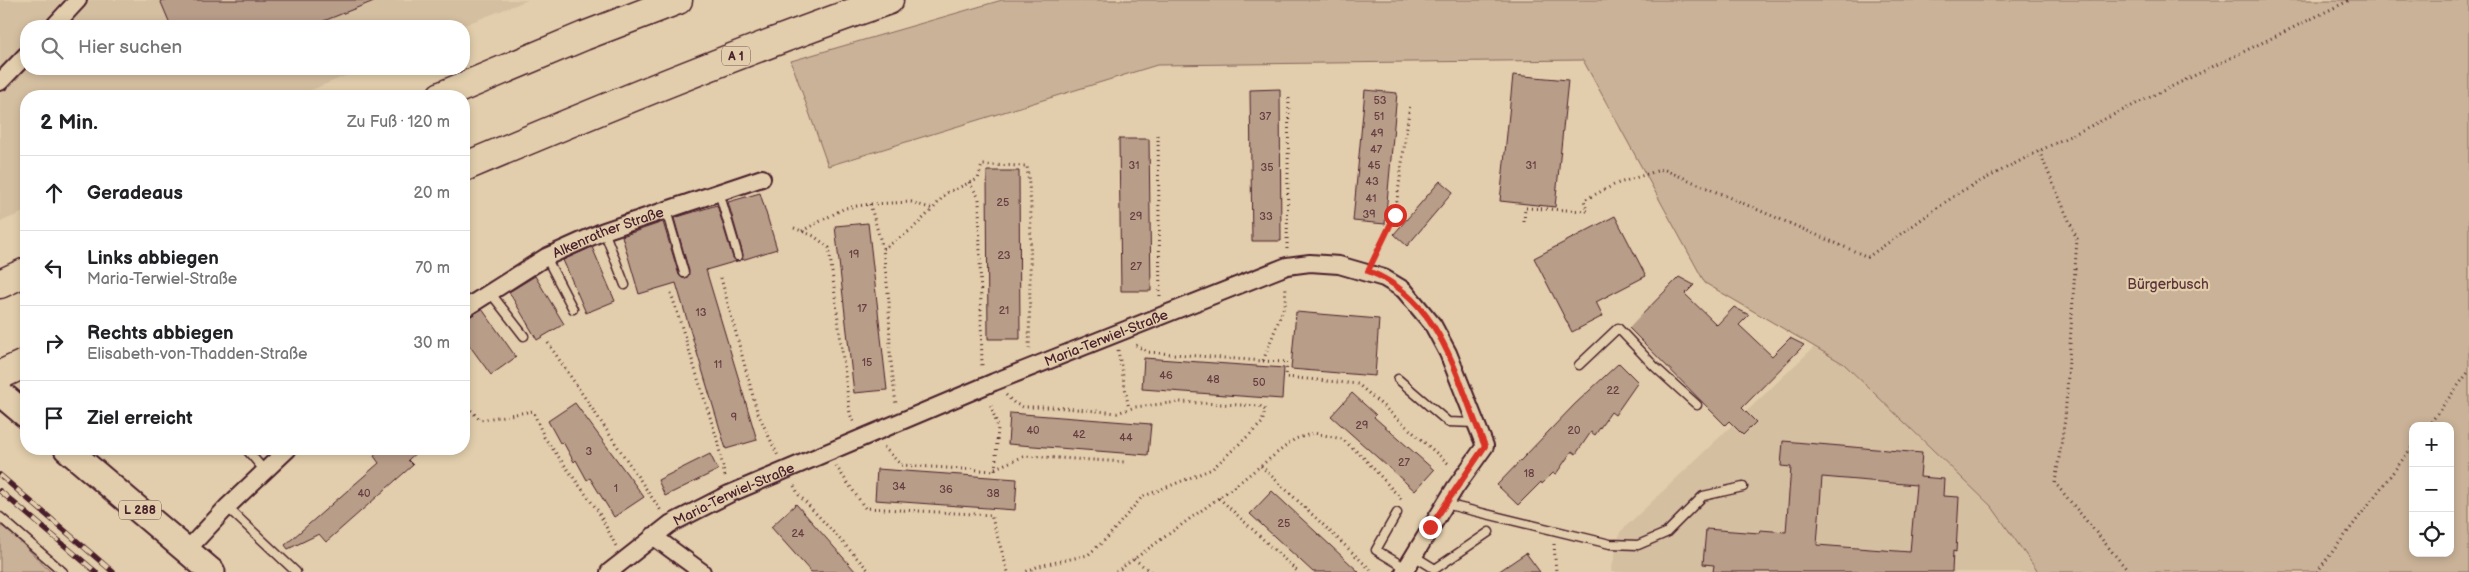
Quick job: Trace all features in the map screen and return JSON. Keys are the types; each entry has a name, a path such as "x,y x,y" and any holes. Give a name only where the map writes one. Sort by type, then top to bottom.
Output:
{"highway":[{"path":"455,90 584,36 678,0"},
{"name":"A 1","path":"470,164 584,116 736,56 889,0"},
{"path":"0,284 20,275"},
{"path":"0,375 20,366"}],"main road":[{"path":"0,392 20,409"},
{"name":"L 288","path":"74,455 212,572"}],"street":[{"path":"60,20 78,0"},
{"path":"0,82 20,61"},
{"name":"Alkenrather Straße","path":"470,304 546,257 604,231 762,178"},
{"name":"Maria-Terwiel-Straße","path":"609,572 670,524 729,494 988,384 1160,315 1287,266 1310,263 1339,265 1368,271 1384,278 1404,290 1429,319 1448,353 1485,446 1463,476"},
{"path":"187,550 227,507 281,455"},
{"path":"1408,565 1463,476"},
{"name":"Maria-Terwiel-Straße","path":"653,536 702,572"}],"lane":[{"path":"719,192 738,256"},
{"path":"666,210 684,273"},
{"path":"604,231 624,285"},
{"path":"546,257 574,309"},
{"path":"490,291 524,336"},
{"path":"1579,365 1618,328 1655,367 1696,405"},
{"path":"1398,379 1448,422 1475,423"},
{"path":"251,455 264,471"},
{"path":"1445,504 1610,544 1638,544 1666,533 1703,496 1743,487"},
{"path":"227,507 296,572"},
{"path":"1397,513 1376,550 1408,565 1435,569 1489,532"},
{"path":"0,517 63,572"}],"path":[{"path":"1524,222 1526,208 1587,211 1584,200 1616,184 1663,169 1868,257 1960,192 2039,151 2350,0"},
{"path":"1263,361 1285,304 1289,94"},
{"path":"1368,271 1395,215 1410,104"},
{"path":"1158,135 1160,315"},
{"path":"2039,151 2078,239 2064,419 2055,484 2129,572"},
{"path":"883,249 911,230 933,209 946,193 978,179 982,165 1027,166 1031,204 1029,368"},
{"path":"969,182 979,198 988,384 998,427 995,468"},
{"path":"802,232 845,208 870,204 911,202 933,209"},
{"path":"870,204 883,249 889,301 890,353 898,422"},
{"path":"794,228 814,236 829,248 850,414 867,436 901,465 995,471 995,468 1025,456 1125,462"},
{"path":"721,278 757,410 786,470 799,495 870,572"},
{"path":"671,293 717,439 729,494"},
{"path":"1116,333 1129,410"},
{"path":"1116,333 1147,352 1287,362 1286,377 1358,384 1463,476"},
{"path":"548,343 670,524"},
{"path":"2431,422 2469,371"},
{"path":"988,384 1014,404 1023,407 1055,407 1117,413 1180,402 1260,406 1265,410 1262,423 1212,469 1142,497 1106,539 1088,555 1039,566 1025,572"},
{"path":"470,409 480,420 533,411 544,437 598,511 618,549 625,558"},
{"path":"1116,572 1219,498 1295,439 1314,433 1342,438 1363,457 1401,499 1430,527"},
{"path":"2317,572 2409,451"},
{"path":"828,452 865,508 991,515 1008,572"},
{"path":"1261,466 1373,572"},
{"path":"1219,498 1298,572"},
{"path":"1553,531 1556,572"},
{"path":"1134,559 1151,572"}],"shaded area":[{"path":"0,0 528,0 470,23 470,20 20,20 20,75 348,75 311,90 20,90 20,214 0,222"},
{"path":"1814,347 1844,364 1992,507 2038,572 1611,572 1620,532"}],"green space":[{"name":"Bürgerbusch","path":"1002,0 2469,0 2469,572 2038,572 1992,507 1844,364 1705,283 1583,60 1157,65 828,166 791,61"},
{"path":"0,525 7,530 51,572 0,572"}],"building":[{"path":"160,0 374,0 326,20 168,20"},
{"path":"1513,75 1568,80 1555,207 1500,201"},
{"path":"1280,89 1281,241 1252,241 1250,90"},
{"path":"1365,90 1397,93 1385,224 1353,221"},
{"path":"1119,139 1149,139 1151,291 1121,291"},
{"path":"987,171 1019,171 1020,339 988,339"},
{"path":"1440,181 1453,192 1407,246 1394,234"},
{"path":"760,193 777,249 742,260 743,254 728,202"},
{"path":"717,205 733,258 737,261 706,270 757,440 726,449 676,283 639,294 622,236 663,222 679,275 682,278 686,278 689,271 674,218"},
{"path":"1615,216 1646,276 1596,302 1603,316 1572,332 1534,258"},
{"path":"868,223 887,390 854,393 835,226"},
{"path":"592,247 615,301 586,313 563,260"},
{"path":"535,276 564,324 537,340 509,292"},
{"path":"1679,277 1694,285 1685,294 1717,325 1734,307 1749,315 1739,325 1772,356 1790,338 1804,345 1742,408 1756,422 1743,435 1729,421 1725,425 1629,328"},
{"path":"482,309 516,357 491,375 470,346 470,316"},
{"path":"1296,312 1379,319 1375,376 1291,369"},
{"path":"1144,358 1284,368 1282,399 1142,389"},
{"path":"1619,363 1638,382 1615,415 1611,412 1595,435 1591,432 1576,454 1572,451 1556,474 1553,473 1542,484 1541,482 1518,505 1497,485 1575,404"},
{"path":"1352,393 1376,415 1374,417 1434,470 1415,491 1331,416"},
{"path":"575,403 644,497 614,517 590,478 587,480 563,442 560,443 548,421"},
{"path":"1010,413 1151,424 1148,455 1008,444"},
{"path":"1783,441 1922,453 1920,477 1944,479 1943,496 1959,497 1956,552 1953,551 1952,572 1713,572 1714,565 1703,564 1706,529 1759,533 1760,530 1786,532 1791,467 1781,466","holes":["1822,477 1916,485 1910,552 1817,545"]},
{"path":"710,454 718,470 665,496 658,480"},
{"path":"413,455 408,460 413,465 326,542 319,534 288,549 285,545 379,463 374,456"},
{"path":"877,469 1017,479 1015,510 875,500"},
{"path":"1272,491 1359,572 1313,572 1250,514"},
{"path":"796,504 856,572 811,572 771,527"},
{"path":"1526,553 1540,572 1498,572"}],"railway":[{"path":"0,475 113,572"},
{"path":"0,491 96,572"}],"route":[{"path":"1395,215 1368,271 1404,290 1433,325 1448,353 1485,446 1430,527"}]}
